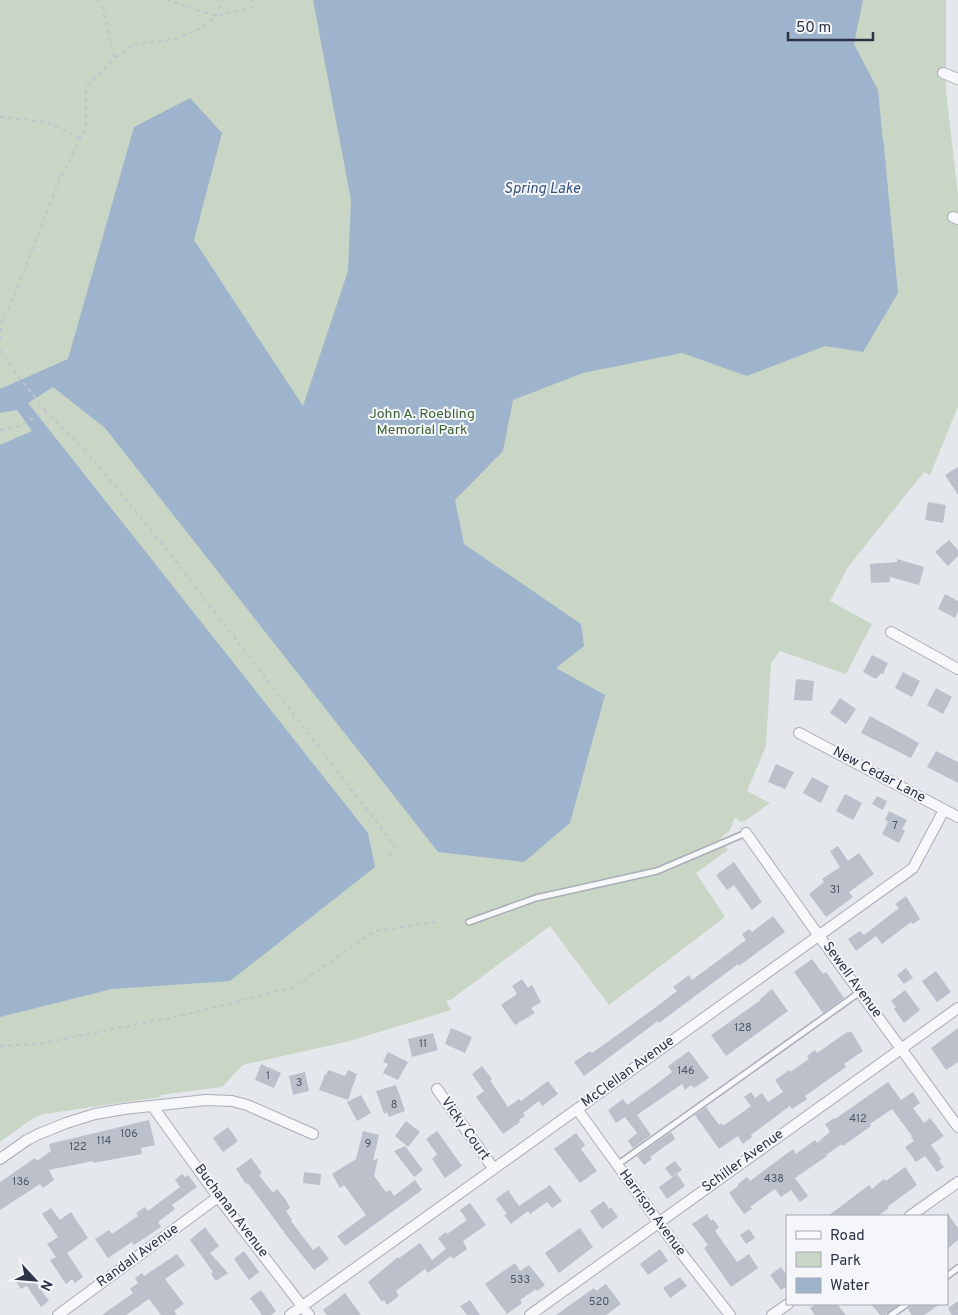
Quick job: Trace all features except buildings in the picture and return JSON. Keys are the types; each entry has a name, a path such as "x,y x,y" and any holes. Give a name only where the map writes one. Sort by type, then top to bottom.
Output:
{"street":[{"path":"943,73 958,79"},
{"path":"891,632 958,668"},
{"name":"New Cedar Lane","path":"800,733 958,817"},
{"name":"McClellan Avenue","path":"290,1315 913,868 944,810"},
{"name":"Sewell Avenue","path":"746,833 958,1127"},
{"name":"Schiller Avenue","path":"530,1315 958,1008"},
{"name":"Vicky Court","path":"437,1089 493,1168"},
{"path":"0,1159 27,1140 66,1123 95,1114 206,1100 232,1101 247,1105 314,1134"},
{"name":"Buchanan Avenue","path":"153,1107 218,1197 309,1315"},
{"name":"Harrison Avenue","path":"577,1109 658,1222 730,1315"},
{"path":"911,1215 958,1182"},
{"name":"Randall Avenue","path":"58,1315 218,1197"},
{"path":"772,1315 787,1305"}],"lane":[{"path":"469,922 536,898 657,870 746,833"},
{"path":"617,1165 860,992"},
{"path":"891,1315 906,1305"}],"path":[{"path":"97,0 103,8 114,58"},
{"path":"166,0 216,16"},
{"path":"216,16 223,0"},
{"path":"0,340 2,320 13,299 59,181 86,127 86,87 114,58 135,44 175,39 199,29 216,16 252,8 253,0"},
{"path":"0,117 46,122 80,138"},
{"path":"0,350 37,401 87,452 167,550 395,846 386,861"},
{"path":"0,430 20,426 46,411"},
{"path":"0,1046 38,1044 184,1015 294,987 375,931 435,922"}],"green space":[{"name":"John A. Roebling Memorial Park","path":"0,0 946,0 946,91 958,195 958,406 930,475 924,472 848,567 830,601 872,624 846,674 780,651 771,663 766,746 747,791 770,803 745,821 740,822 735,817 730,830 720,839 728,850 696,873 725,917 609,1005 550,926 452,999 446,1001 451,1010 350,1041 243,1065 222,1087 44,1114 33,1118 0,1142"}],"water":[{"name":"Spring Lake","path":"313,0 863,0 854,44 878,90 898,293 863,352 825,346 747,376 682,353 583,373 513,400 503,451 455,500 464,544 581,624 584,646 556,668 605,695 570,823 524,862 438,852 105,428 53,387 28,403 368,833 375,867 230,981 112,989 0,1017 0,445 32,431 17,410 0,413 0,389 68,359 134,127 190,98 222,133 194,240 303,406 348,271 351,200"}]}
